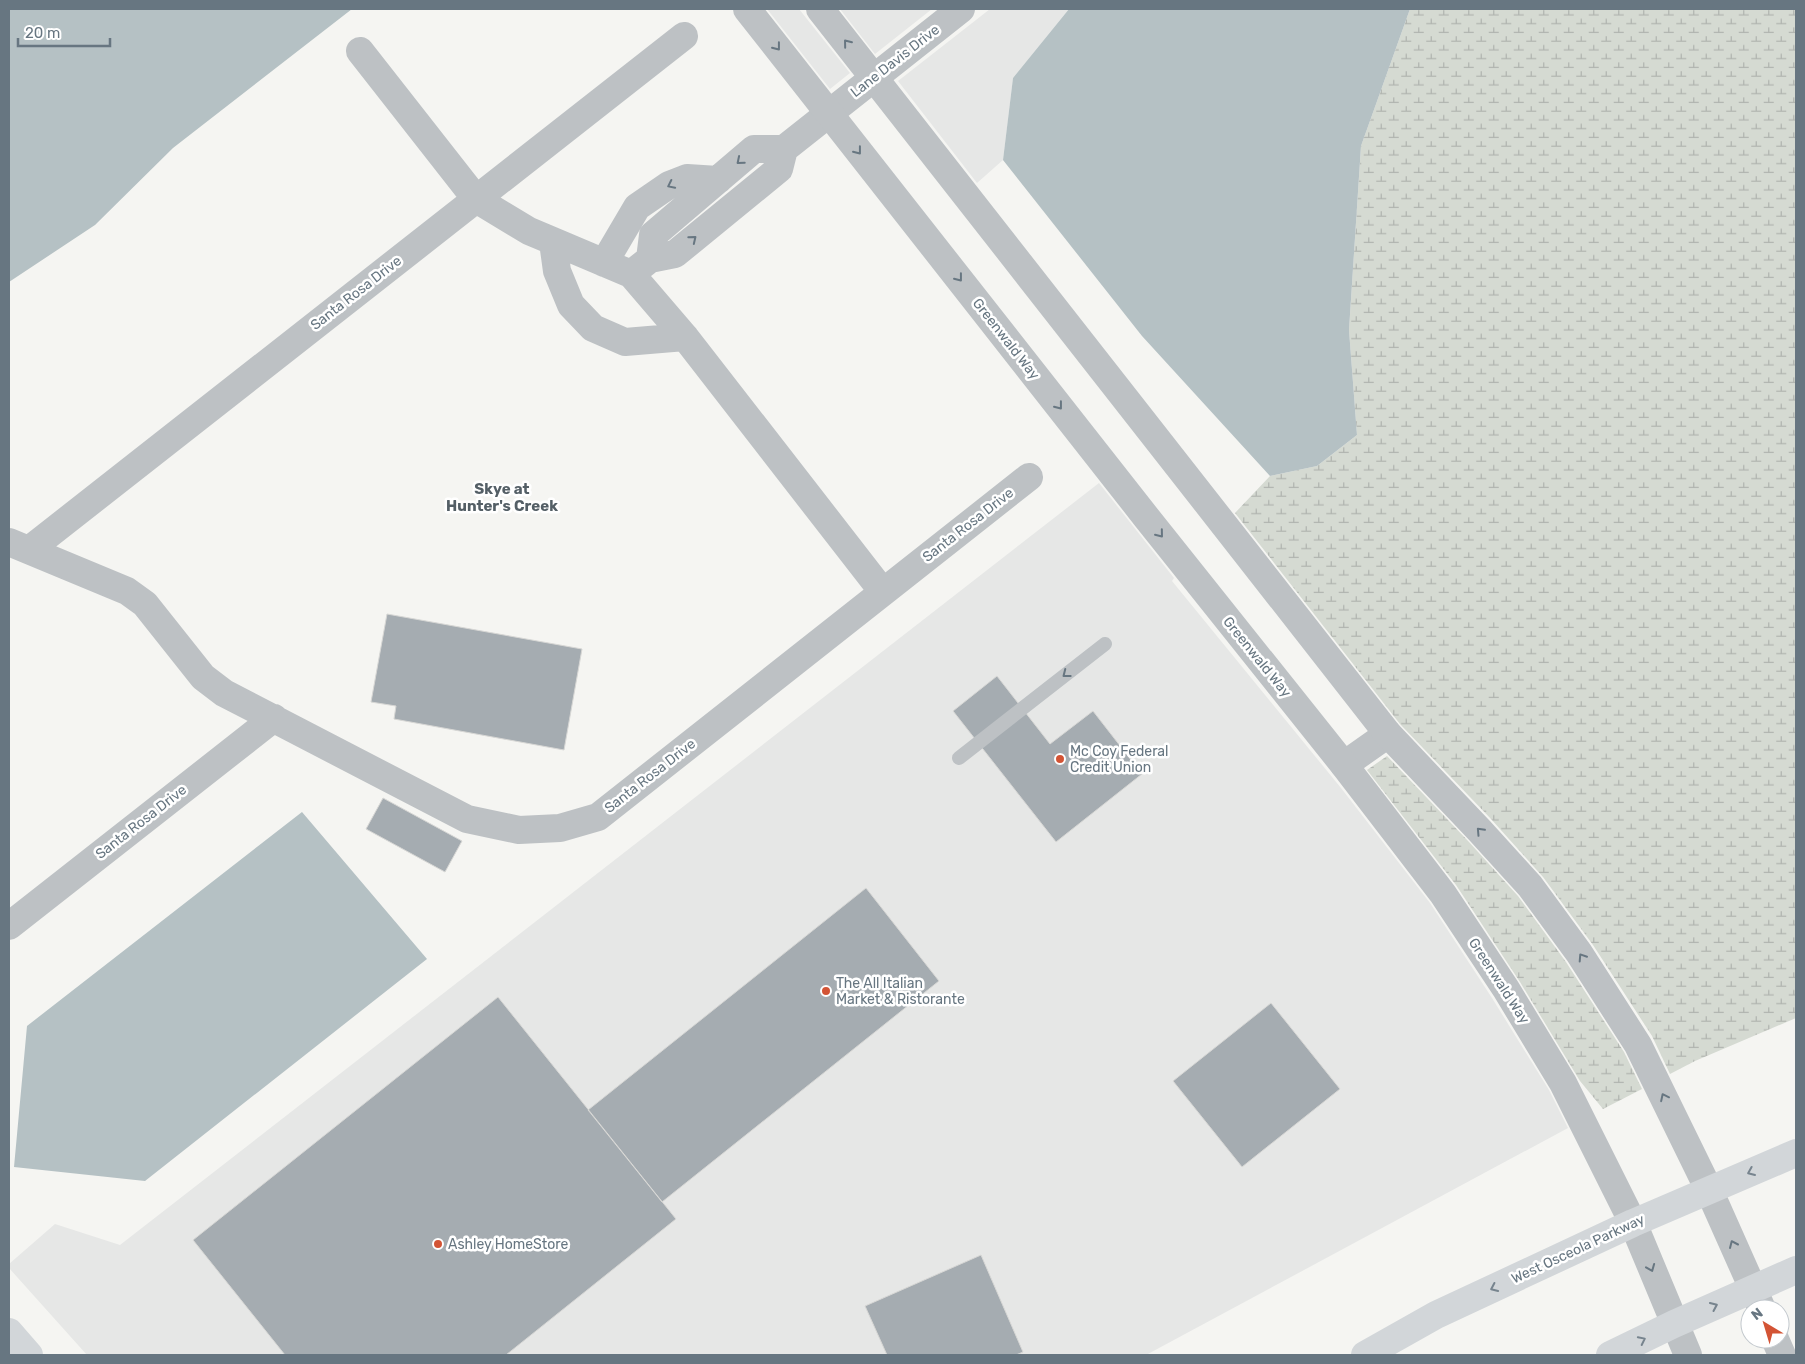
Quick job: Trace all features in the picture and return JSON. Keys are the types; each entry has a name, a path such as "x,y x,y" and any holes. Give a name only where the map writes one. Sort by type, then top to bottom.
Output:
{"main road":[{"name":"West Osceola Parkway","path":"1365,1355 1436,1315 1633,1223 1796,1153"},
{"path":"1758,1299 1796,1270"},
{"path":"1610,1355 1674,1324 1740,1304"},
{"path":"9,1332 29,1355"}],"street":[{"name":"Greenwald Way","path":"746,9 1344,765 1443,894 1506,989 1563,1084 1633,1223 1688,1355"},
{"path":"820,9 1388,734 1530,886 1580,953 1638,1045 1709,1190 1758,1299"},
{"name":"Lane Davis Drive","path":"784,149 828,112 961,9"},
{"name":"Santa Rosa Drive","path":"19,546 476,200 684,36"},
{"path":"360,51 476,200 530,231 604,263 640,266 675,254 779,169 784,149 754,149 653,235 640,266"},
{"path":"604,263 637,207 669,185 687,178 718,180"},
{"path":"553,242 557,272 572,305 593,328 625,342 685,337"},
{"path":"640,266 685,337 883,592"},
{"name":"Santa Rosa Drive","path":"19,546 127,591 145,604 203,676 224,692 467,819 519,830 560,828 598,817 1029,477"},
{"name":"Santa Rosa Drive","path":"9,926 274,718"},
{"path":"1344,765 1388,734"}],"lane":[{"path":"959,758 1105,644"}],"shaded area":[{"path":"9,9 352,9 173,148 95,225 9,282"},
{"path":"767,9 799,9 850,73 830,89"},
{"path":"840,9 932,9 875,54"},
{"path":"990,9 1069,9 1013,78 1003,160 977,183 898,81"},
{"path":"1069,9 1410,9 1361,146 1349,330 1357,435 1317,466 1270,476 1142,336 1003,160 1013,78"},
{"path":"1099,483 1174,578 1172,581 1341,788 1430,903 1549,1090 1568,1128 1146,1355 87,1355 9,1268 9,1264 55,1224 120,1245"},
{"path":"302,812 427,959 145,1181 14,1167 27,1026"}],"green space":[{"path":"1410,9 1796,9 1796,1018 1695,1061 1670,1074 1652,1036 1593,945 1543,877 1491,819 1400,724 1235,513 1270,476 1317,466 1357,435 1349,330 1361,146"},
{"path":"1387,756 1518,896 1566,962 1624,1052 1642,1089 1603,1109 1580,1081 1520,982 1456,885 1367,770"}],"building":[{"path":"387,614 582,649 564,750 394,719 396,706 371,702"},
{"name":"Mc Coy Federal Credit Union","path":"997,676 1050,744 1093,711 1142,774 1056,842 953,711"},
{"path":"383,798 462,841 445,872 366,829"},
{"path":"866,888 939,981 662,1202 588,1110"},
{"path":"498,997 676,1219 506,1355 285,1355 193,1240"},
{"path":"1271,1003 1340,1089 1242,1167 1173,1081"},
{"path":"981,1255 1023,1352 1016,1355 887,1355 865,1306"}],"place":[{"name":"Mc Coy Federal Credit Union","path":"1060,759"},
{"name":"The All Italian Market & Ristorante","path":"826,991"},
{"name":"Ashley HomeStore","path":"438,1244"}],"district":[{"name":"Skye at Hunter's Creek","path":"502,498"}]}
